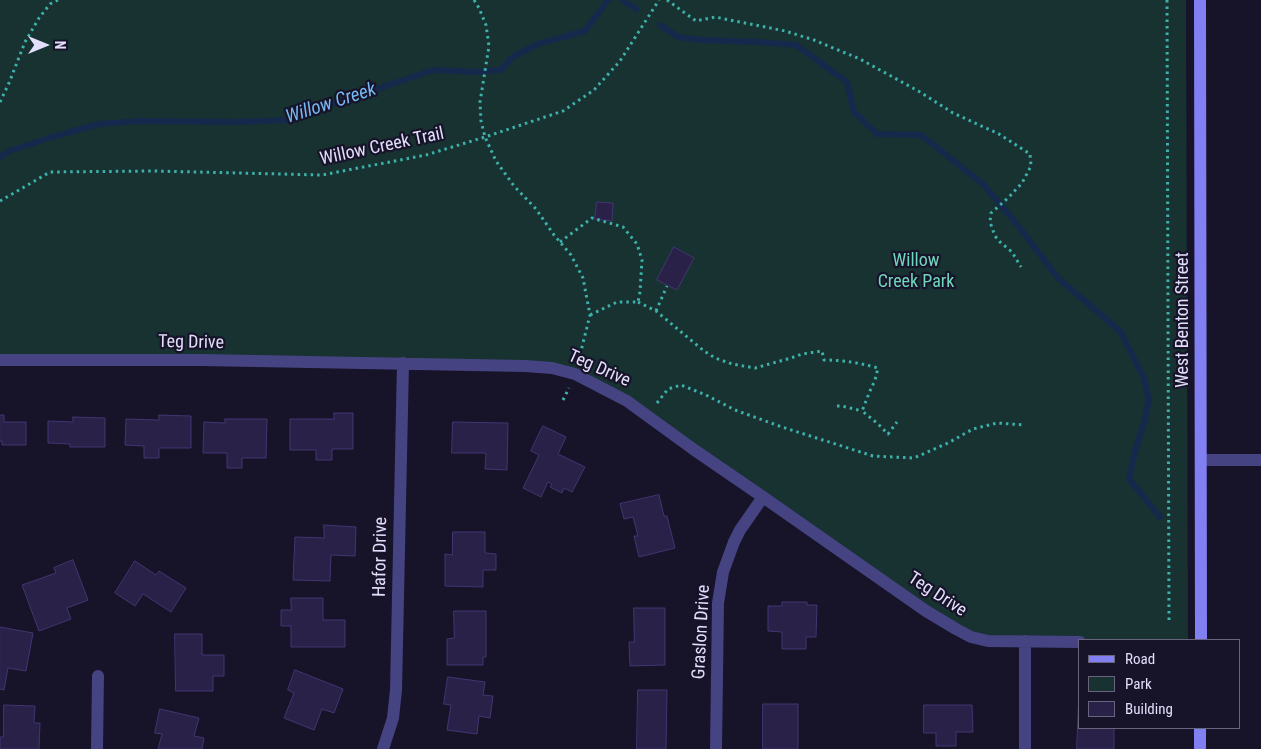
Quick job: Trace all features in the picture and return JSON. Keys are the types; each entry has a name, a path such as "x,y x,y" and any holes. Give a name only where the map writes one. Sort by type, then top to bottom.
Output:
{"street":[{"name":"West Benton Street","path":"1200,0 1201,639"},
{"name":"Teg Drive","path":"0,360 201,360 525,366 552,368 575,374 627,401 903,595 971,637 988,641 1078,642"},
{"name":"Hafor Drive","path":"383,749 393,718 396,690 403,364"},
{"path":"1201,460 1261,460"},
{"name":"Graslon Drive","path":"716,749 718,603 723,572 740,530 763,497"},
{"path":"1025,641 1025,749"},
{"path":"97,749 98,676"},
{"path":"1200,729 1200,749"}],"path":[{"path":"0,102 25,42 39,18 50,4 58,0"},
{"path":"474,0 480,8 486,25 489,46 480,102 481,121 485,138 496,161 514,186 536,209 571,255 582,278 590,315 575,374 564,400"},
{"name":"Willow Creek Trail","path":"0,201 50,172 154,171 322,175 426,155 485,138 563,112 594,90 620,61 659,0"},
{"path":"667,0 696,21 715,17 785,31 814,40 860,59 920,92 953,113 999,134 1030,154 1031,166 1022,183 991,213 990,222 995,236 1012,252 1020,267"},
{"path":"1167,0 1169,620"},
{"path":"560,242 592,218 623,227 637,244 642,260 638,302"},
{"path":"656,311 667,286"},
{"path":"590,315 617,302 638,302 656,311 704,351 732,364 755,368 802,354 822,351 824,360 850,361 878,368 862,411"},
{"path":"648,416 668,389 682,385 735,410 825,441 873,456 914,458 948,443 973,428 997,423 1024,426"},
{"path":"836,406 862,411 888,434 897,422"}],"green space":[{"name":"Willow Creek Park","path":"0,0 1186,0 1188,639 1078,640 971,637 648,416 552,368 0,360"}],"building":[{"path":"597,202 613,203 612,221 595,219"},
{"path":"674,247 694,258 677,290 657,280"},
{"path":"334,413 353,413 353,449 332,449 332,460 316,460 316,450 290,450 290,419 334,419"},
{"path":"0,415 4,415 4,422 26,422 26,445 2,445 2,441 0,441"},
{"path":"159,415 191,416 191,448 159,448 159,458 144,458 144,446 125,445 126,419 159,420"},
{"path":"73,417 105,418 105,447 70,447 70,444 48,443 48,421 73,422"},
{"path":"225,419 267,419 266,458 242,458 242,468 227,468 227,453 203,453 204,422 225,423"},
{"path":"453,422 508,423 507,470 485,469 486,453 452,453"},
{"path":"543,426 566,437 558,454 585,467 572,492 564,488 562,493 550,487 552,484 548,482 541,497 523,488 539,455 531,451"},
{"path":"659,495 664,516 667,516 675,548 639,557 634,536 638,536 633,517 624,519 620,504"},
{"path":"324,525 356,527 355,556 331,555 330,581 293,580 295,537 324,538"},
{"path":"453,532 485,532 485,553 496,554 496,570 483,570 483,587 445,586 445,554 452,555"},
{"path":"73,560 88,600 67,608 71,619 39,631 22,585 56,573 54,568"},
{"path":"135,561 156,575 159,571 186,588 171,612 143,594 135,606 115,593"},
{"path":"291,598 323,598 323,620 345,620 345,647 291,647 291,626 281,626 281,610 291,610"},
{"path":"782,602 807,602 807,605 817,605 816,637 806,637 806,649 782,649 782,632 768,631 768,606 782,606"},
{"path":"634,608 665,608 665,665 630,666 629,642 634,642"},
{"path":"454,611 486,611 486,657 483,657 483,665 447,665 447,639 454,638"},
{"path":"0,627 33,633 26,671 8,668 4,690 0,689"},
{"path":"175,634 202,634 202,655 224,655 224,676 213,676 213,691 176,691"},
{"path":"295,670 343,689 334,713 322,709 314,730 284,718 294,693 288,690"},
{"path":"448,677 485,682 483,695 493,696 490,718 479,716 477,734 447,730 451,705 444,704"},
{"path":"638,690 667,690 666,749 637,749"},
{"path":"763,704 798,704 798,749 763,749"},
{"path":"4,705 35,706 34,723 40,723 39,749 0,749 0,737 3,737"},
{"path":"924,705 972,705 973,732 956,732 956,746 936,746 936,733 924,733"},
{"path":"160,709 199,718 194,736 204,738 202,749 158,749 162,734 155,733"},
{"path":"1078,726 1078,729 1114,729 1114,749 1077,749"}],"waterway":[{"name":"Willow Creek","path":"0,157 9,151 99,124 140,121 238,122 286,120 433,70 477,72 501,70 511,58 538,44 585,31 608,0"},
{"path":"622,0 636,9"},
{"path":"660,25 678,37 796,45 847,82 854,112 877,134 921,135 983,184 1058,278 1120,331 1144,378 1149,401 1129,479 1160,517"}]}
